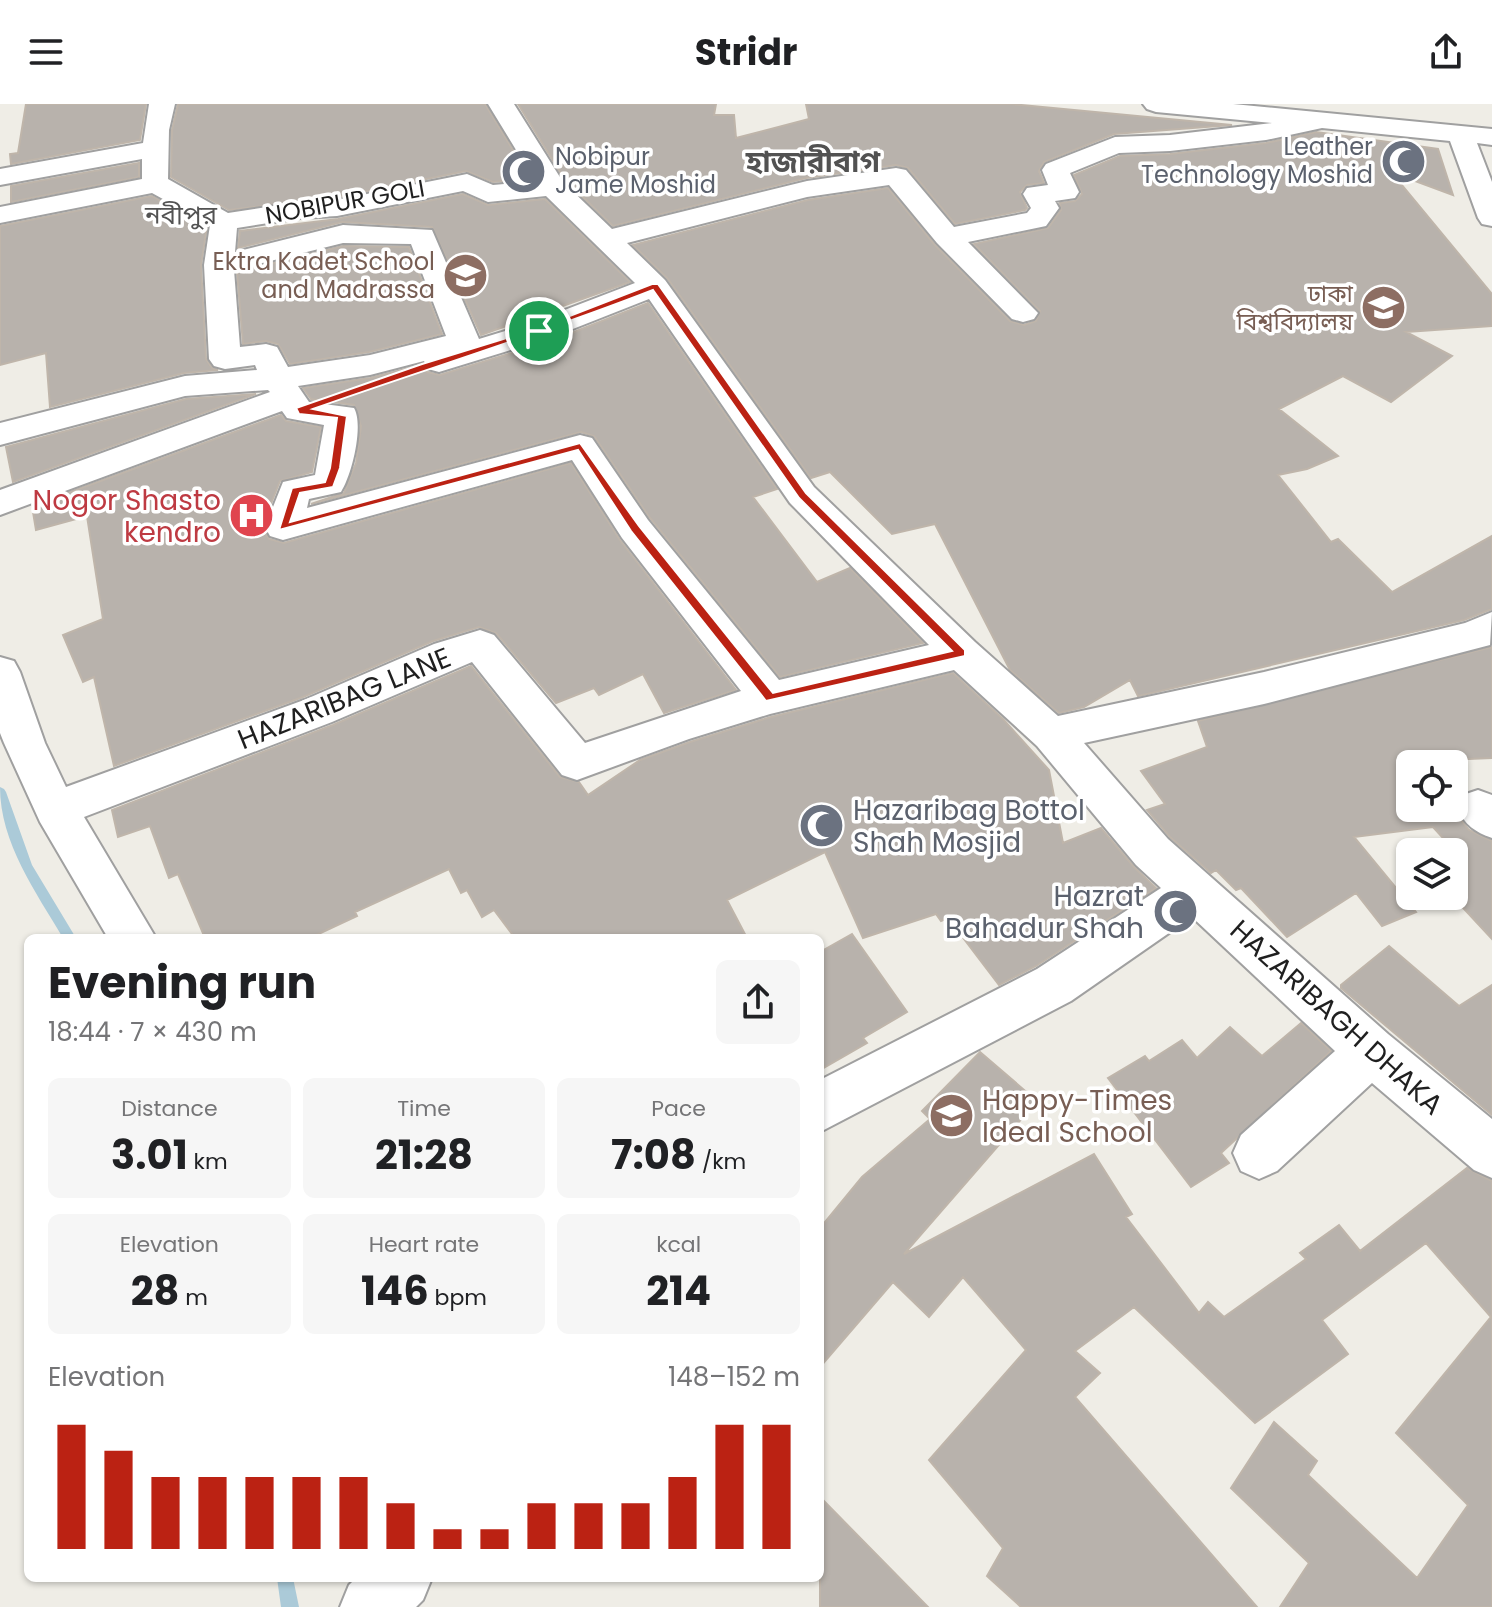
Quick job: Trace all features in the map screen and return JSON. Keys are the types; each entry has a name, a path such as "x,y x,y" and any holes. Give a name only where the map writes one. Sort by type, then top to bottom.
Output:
{"street":[{"path":"156,184 155,139 162,104"},
{"name":"HAZARIBAGH DHAKA","path":"501,104 552,187 655,286 802,495 961,653 1051,734 1152,852 1371,1051 1492,1152"},
{"path":"1156,104 1492,137"},
{"path":"947,237 1036,220 1045,208 1037,194 1065,192 1055,170 1115,145 1170,143 1266,132 1323,120"},
{"path":"1460,132 1492,218"},
{"path":"62,140 155,139"},
{"path":"0,177 155,139"},
{"path":"608,239 807,189 896,176 947,237 1023,313"},
{"name":"NOBIPUR GOLI","path":"224,222 300,210 337,208 467,182 488,194 552,187"},
{"path":"0,215 156,184 224,222 219,265 225,359"},
{"name":"NOBIPUR GOLI","path":"224,222 304,184"},
{"path":"0,503 370,365 464,341 422,236 343,234 219,265"},
{"path":"288,396 425,366 539,331 655,286"},
{"path":"86,381 266,354 288,396"},
{"path":"0,434 185,386 288,396 342,416 335,468 329,484 295,490 283,527 580,446 635,529 770,698"},
{"path":"1051,734 1264,688 1476,635 1492,626"},
{"name":"HAZARIBAG LANE","path":"55,809 318,711 448,655 480,645 577,763 680,725 770,698 961,653"},
{"path":"0,672 9,707 55,809 131,934"},
{"path":"824,1105 1054,985 1195,890"},
{"path":"1259,1153 1371,1051"},
{"path":"368,1582 371,1607"},
{"path":"371,1607 397,1582"}],"building":[{"path":"26,104 146,104 140,140 11,164 10,154 18,153"},
{"path":"178,104 485,104 530,178 493,182 466,171 337,197 229,210 171,177 172,130"},
{"path":"518,104 716,104 714,115 734,115 736,138 809,119 806,104 1011,104 1232,125 1114,134 1044,162 1039,171 1044,183 1027,185 1020,192 1027,208 1025,210 955,224 908,168 896,165 806,178 613,226 565,180"},
{"path":"1316,132 1438,149 1453,195 1391,172 1492,294 1492,326 1406,332 1452,356 1391,402 1343,376 1279,409 1338,456 1307,469 1278,475 1331,542 1338,539 1392,592 1492,536 1492,609 1464,620 1138,696 1130,680 1084,707 1059,713 1010,670 935,524 892,534 830,472 811,478 667,278 633,245 808,200 888,188 935,245 1010,321 1024,325 1036,321 1040,311 974,244 1048,228 1061,210 1060,203 1075,201 1082,194 1074,175 1120,156 1170,154 1266,143"},
{"path":"139,163 139,177 11,202 11,186"},
{"path":"463,194 488,205 545,199 630,282 481,335 432,227 342,222 238,248 240,231 338,219"},
{"path":"152,196 207,227 201,265 206,359 212,368 218,370 184,373 50,407 46,353 0,365 0,226"},
{"path":"343,246 409,247 442,334 369,352 290,364 278,344 266,341 243,344 237,272"},
{"path":"648,303 777,489 753,497 817,582 850,568 923,643 780,677 650,518 594,436 581,432 311,504 344,493 356,463 361,426 354,405 311,399 303,388 370,378 422,365 427,372 440,375 551,341"},
{"path":"256,394 13,482 6,447 186,399"},
{"path":"281,415 286,421 321,427 312,472 280,481 262,526 269,539 284,543 571,463 620,540 736,690 664,713 643,674 599,695 594,688 556,703 496,633 479,627 433,641 303,697 114,766 94,677 83,682 63,635 103,619 87,516 36,530 32,506"},
{"path":"1492,647 1492,758 1468,759 1468,750 1396,750 1396,822 1463,822 1469,830 1492,841 1492,939 1465,910 1468,910 1468,838 1443,838 1433,827 1354,837 1396,888 1396,910 1416,912 1382,926 1356,893 1287,937 1241,888 1236,890 1216,870 1211,873 1170,837 1147,810 1165,804 1141,771 1207,747 1198,721"},
{"path":"471,666 560,777 579,782 588,795 640,760 690,742 771,717 953,673 1003,719 1049,770 1063,843 1101,828 1156,888 1036,966 999,985 948,918 941,921 936,914 863,938 825,852 727,900 745,934 512,934 494,910 482,917 467,890 461,893 449,869 355,912 357,916 319,934 203,934 178,874 169,878 150,826 118,837 112,810 333,725"},
{"path":"852,934 907,1012 863,1038 867,1043 824,1068 824,950"},
{"path":"1389,946 1459,1006 1492,985 1492,1115 1341,988"},
{"path":"1301,1023 1331,1051 1221,1153 1229,1163 1191,1187 1108,1078 1145,1056 1149,1061 1182,1040 1197,1058 1230,1027 1262,1056"},
{"path":"980,1052 1037,1101 904,1254 1094,1154 1132,1214 1126,1217 1199,1313 1208,1302 1224,1317 1306,1259 1300,1253 1339,1225 1360,1251 1467,1168 1492,1181 1492,1607 1280,1607 1309,1563 1231,1488 1274,1422 1317,1461 1308,1475 1417,1578 1468,1505 1396,1433 1491,1317 1426,1243 1322,1320 1348,1354 1255,1423 1134,1307 1075,1351 1100,1373 1075,1397 1257,1607 1021,1607 987,1576 1003,1548 929,1460 1026,1350 963,1277 929,1317 893,1282 824,1362 824,1223 862,1177 930,1119 922,1111"},
{"path":"824,1501 928,1607 820,1607 820,1582 824,1582"}],"waterway":[{"path":"0,792 27,867 68,934"},
{"path":"286,1582 290,1607"}],"place":[{"name":"Leather Technology Moshid","path":"1404,161"},
{"name":"Nobipur Jame Moshid","path":"524,171"},
{"name":"Ektra Kadet School and Madrassa","path":"466,276"},
{"name":"ঢাকা বিশ্ববিদ্যালয়","path":"1384,308"},
{"name":"Nogor Shasto kendro","path":"252,516"},
{"name":"Hazaribag Bottol Shah Mosjid","path":"822,826"},
{"name":"Hazrat Bahadur Shah","path":"1175,912"},
{"name":"Happy-Times Ideal School","path":"951,1116"}],"district":[{"name":"হাজারীবাগ","path":"813,162"},
{"name":"নবীপুর","path":"181,215"}],"route":[{"path":"655,286 802,495 961,653 770,698 635,529 580,446 283,527 295,490 329,484 335,468 342,416 299,411 425,366 539,331 655,286"}]}
